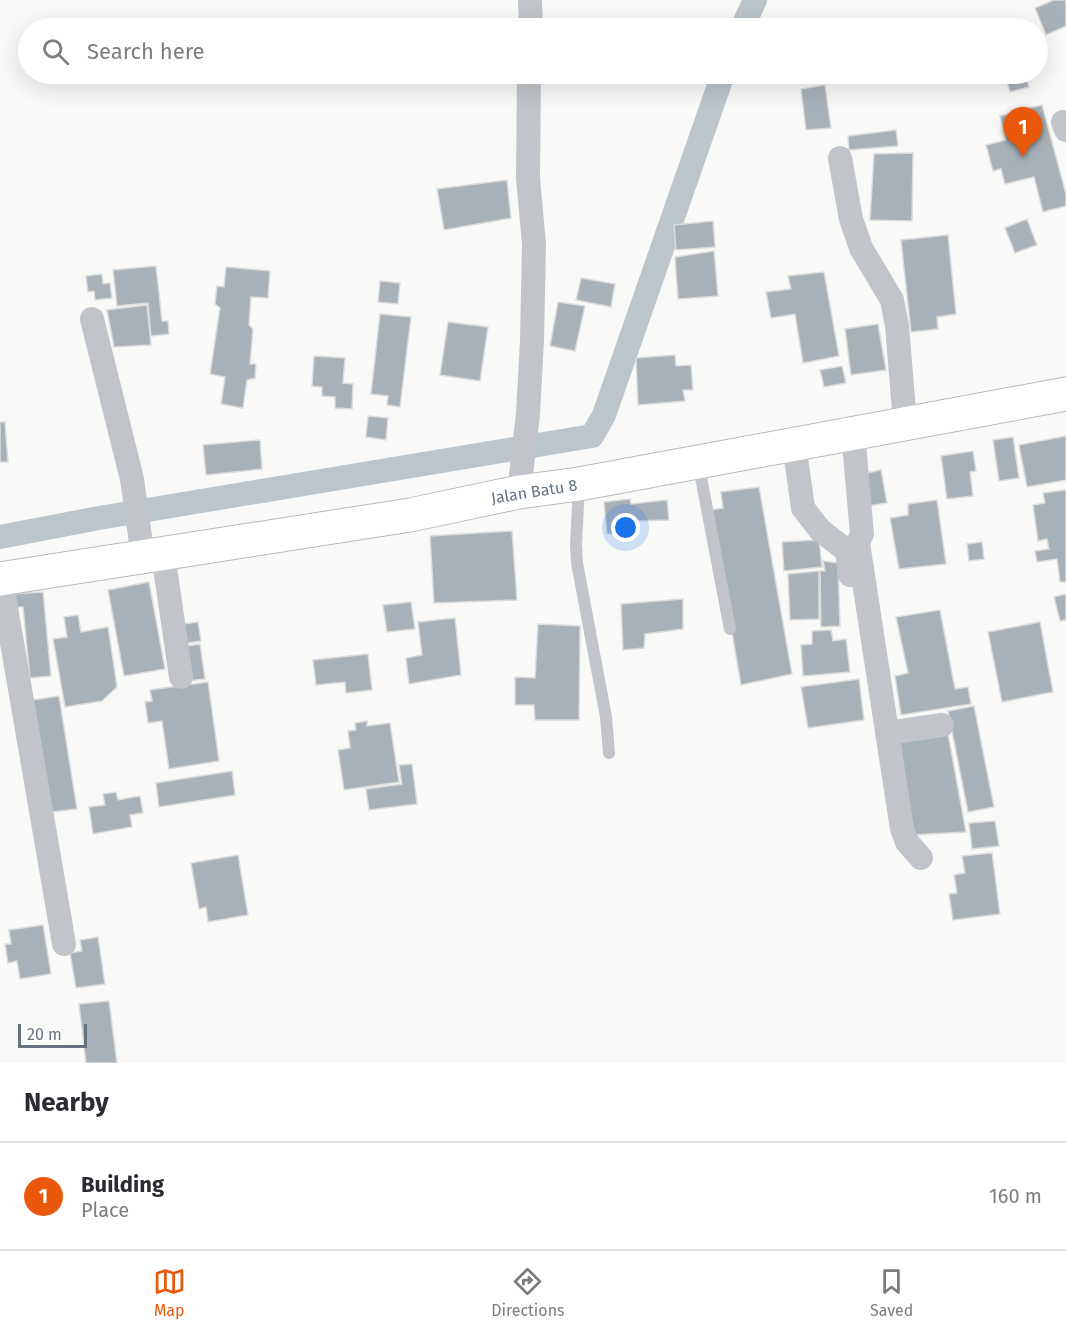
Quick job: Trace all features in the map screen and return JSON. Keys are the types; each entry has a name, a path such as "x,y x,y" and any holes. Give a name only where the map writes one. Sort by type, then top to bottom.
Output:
{"street":[{"path":"530,2 531,18"},
{"path":"521,478 528,414 534,244 528,178 529,84"},
{"path":"840,159 850,219 861,248 892,300 897,326 905,423"},
{"path":"92,319 181,677"},
{"name":"Jalan Batu 8","path":"0,579 149,548 410,515 521,478 579,484 1066,394"},
{"path":"854,433 862,534 852,547 861,650"},
{"path":"794,444 803,508 820,530 852,547"},
{"path":"852,547 887,733 902,829 907,842 921,858"},
{"path":"0,579 64,944"},
{"path":"887,733 942,725"}],"lane":[{"path":"698,461 730,629"},
{"path":"579,484 577,563 606,717 609,753"}],"building":[{"path":"1054,0 1066,0 1066,26 1048,34 1048,18 1039,18 1035,8"},
{"path":"1008,84 1028,84 1029,87 1010,92"},
{"path":"825,85 831,128 806,130 801,89"},
{"path":"1042,105 1066,194 1066,206 1043,212 1034,177 1005,184 1001,169 993,171 986,145 1006,140 1000,116"},
{"path":"896,130 898,146 849,150 848,136"},
{"path":"913,153 912,221 870,220 874,154"},
{"path":"507,180 511,218 444,230 437,189"},
{"path":"1027,219 1037,245 1015,253 1005,228"},
{"path":"713,221 715,247 676,250 674,225"},
{"path":"948,235 956,314 937,317 938,329 911,332 901,240"},
{"path":"714,251 718,296 678,299 675,257"},
{"path":"156,266 162,321 168,321 169,334 151,336 148,303 117,306 113,270"},
{"path":"226,267 270,271 268,298 251,297 249,325 253,329 250,364 256,364 255,378 247,380 243,408 221,404 225,377 210,374 220,308 215,304 217,286 224,287"},
{"path":"824,272 839,356 803,363 795,314 771,318 766,292 791,289 788,276"},
{"path":"102,274 103,284 110,283 112,298 95,300 94,291 88,292 86,276"},
{"path":"581,278 615,284 611,307 576,300"},
{"path":"380,281 400,283 398,304 378,302"},
{"path":"558,302 585,306 575,351 550,346"},
{"path":"147,305 151,345 114,347 107,310"},
{"path":"380,314 411,317 400,407 387,405 388,396 371,394"},
{"path":"448,322 488,327 480,381 440,375"},
{"path":"878,324 886,370 851,375 845,329"},
{"path":"675,355 676,366 691,365 693,390 683,390 685,401 638,405 636,358"},
{"path":"314,356 345,358 343,383 353,384 352,409 335,408 335,397 322,396 322,387 312,386"},
{"path":"842,366 846,383 824,387 820,370"},
{"path":"368,416 388,418 386,440 366,437"},
{"path":"0,422 5,422 8,462 0,462"},
{"path":"1066,436 1066,480 1027,487 1019,445"},
{"path":"1013,437 1019,478 999,481 993,440"},
{"path":"260,440 262,469 206,475 203,445"},
{"path":"973,451 976,471 970,472 973,496 947,499 941,456"},
{"path":"881,470 887,503 868,506 862,474"},
{"path":"759,487 792,674 741,685 711,510 723,508 721,492"},
{"path":"1066,490 1066,582 1060,582 1057,559 1037,562 1035,551 1049,549 1047,539 1038,541 1033,505 1045,503 1043,493"},
{"path":"630,499 631,504 667,500 669,520 633,521 633,533 607,534 604,502"},
{"path":"937,500 946,564 899,569 890,518 908,515 908,504"},
{"path":"512,531 517,600 434,603 430,536"},
{"path":"819,540 822,567 784,571 782,542"},
{"path":"982,542 984,559 969,561 967,544"},
{"path":"823,561 838,563 840,626 821,627 820,571 825,571"},
{"path":"819,571 819,619 790,620 788,574"},
{"path":"149,582 165,669 124,676 108,590"},
{"path":"43,592 51,676 30,678 23,607 13,607 12,594"},
{"path":"1066,594 1066,620 1060,621 1054,597"},
{"path":"683,599 683,629 645,634 644,648 623,650 621,604"},
{"path":"411,602 415,629 387,632 383,605"},
{"path":"940,610 955,689 968,687 971,704 901,715 895,676 908,673 896,617"},
{"path":"78,615 81,632 108,627 117,687 102,701 65,707 53,639 67,637 64,617"},
{"path":"455,618 461,675 409,684 406,658 422,655 418,622"},
{"path":"198,622 201,641 179,644 177,625"},
{"path":"1040,622 1053,692 1002,702 988,632"},
{"path":"538,624 580,626 579,720 535,720 534,705 515,705 515,677 535,678"},
{"path":"831,630 833,641 846,639 850,672 803,676 801,645 812,644 812,631"},
{"path":"200,644 205,679 187,681 181,647"},
{"path":"368,654 372,690 346,693 345,682 316,685 313,660"},
{"path":"859,679 864,720 808,728 801,687"},
{"path":"208,682 219,761 169,769 162,721 148,723 145,702 152,701 150,690"},
{"path":"59,696 77,809 51,812 33,700"},
{"path":"974,706 994,807 968,812 948,711"},
{"path":"367,721 367,726 390,723 399,782 344,790 338,750 350,748 348,731 356,730 355,723"},
{"path":"948,734 966,832 910,835 897,742"},
{"path":"412,764 417,804 369,810 366,789 402,784 399,765"},
{"path":"232,771 235,795 159,807 156,783"},
{"path":"116,792 118,800 140,796 143,813 130,815 132,827 93,834 89,807 105,805 103,794"},
{"path":"995,821 999,846 972,849 969,823"},
{"path":"992,853 1000,914 953,920 949,894 957,893 954,875 965,873 962,856"},
{"path":"238,855 248,915 208,922 206,907 199,909 191,863"},
{"path":"43,925 51,974 20,979 17,961 8,963 5,944 11,944 9,930"},
{"path":"98,937 105,984 76,988 70,953 82,951 80,940"},
{"path":"109,1001 117,1063 86,1063 79,1004"}],"waterway":[{"path":"747,18 755,0"},
{"path":"0,537 99,518 592,436 604,415 720,84"}],"place":[{"name":"Building","path":"1023,157"}]}
